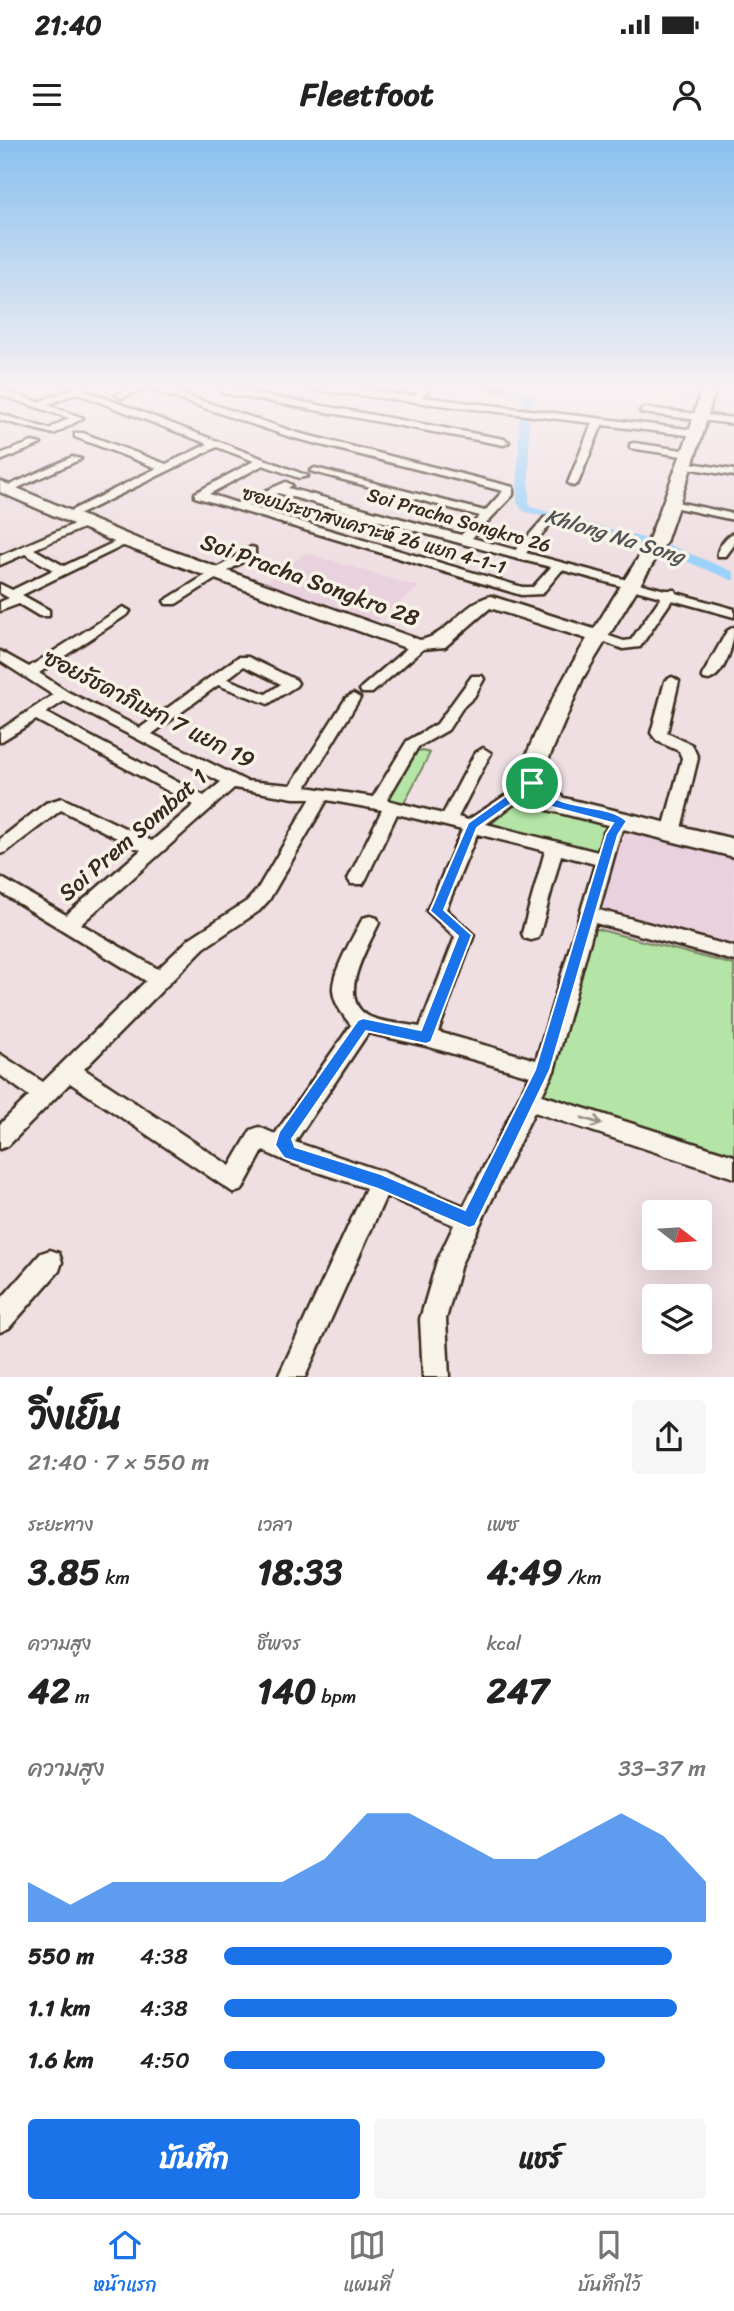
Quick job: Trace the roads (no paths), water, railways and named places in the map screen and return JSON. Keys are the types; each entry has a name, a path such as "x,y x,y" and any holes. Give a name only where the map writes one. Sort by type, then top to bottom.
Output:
{"main road":[{"path":"693,444 655,544 597,636 565,695 535,765 532,783 535,791 556,804 734,848"}],"street":[{"path":"0,458 36,444"},
{"path":"102,444 167,468"},
{"path":"29,547 167,468 215,444 303,476"},
{"path":"329,444 509,489 509,493 465,538"},
{"path":"573,483 589,444"},
{"path":"634,446 734,473"},
{"path":"4,487 76,459"},
{"name":"ซอยประชาสงเคราะห์ 26 แยก 4-1-1","path":"262,461 199,495 521,591 537,591 559,566"},
{"path":"237,507 329,463"},
{"path":"315,471 489,515"},
{"name":"Soi Pracha Songkro 28","path":"4,487 127,541 418,646 438,643 482,604 491,601 597,636"},
{"name":"Soi Pracha Songkro 26","path":"278,489 734,612"},
{"path":"672,504 734,517"},
{"path":"518,555 549,519"},
{"path":"722,554 734,537"},
{"path":"69,568 127,541"},
{"path":"0,561 25,549 64,570 10,594 0,607"},
{"path":"171,601 251,551"},
{"path":"597,636 623,645 635,644 670,593"},
{"path":"10,594 44,613"},
{"path":"30,673 123,611"},
{"path":"709,676 734,631"},
{"path":"294,793 360,694 418,646"},
{"name":"ซอยรัชดาภิเษก 7 แยก 19","path":"0,655 63,695 243,786 322,794 384,805 604,860"},
{"path":"357,879 384,805 411,744 438,732 457,704 469,694 477,678"},
{"path":"141,734 215,679"},
{"path":"671,833 690,758 686,748 663,738 659,733 672,681"},
{"path":"0,737 63,695"},
{"path":"35,713 205,804"},
{"path":"448,820 483,753"},
{"name":"Soi Prem Sombat 1","path":"67,925 232,781"},
{"path":"426,1037 466,935 436,911 472,826 532,783"},
{"path":"0,1139 197,943 258,901 322,794"},
{"path":"0,848 52,807 62,804 153,849"},
{"path":"436,1377 433,1319 449,1261 543,1070 612,834 621,821"},
{"path":"531,933 555,847"},
{"path":"0,884 160,980"},
{"path":"588,914 734,954"},
{"path":"370,923 346,974 343,990 348,1007 363,1024 426,1037 543,1070"},
{"path":"290,1153 283,1145 285,1137 363,1024"},
{"path":"0,1063 44,1095"},
{"path":"68,1070 234,1182 258,1137 290,1153 381,1182 469,1220"},
{"path":"527,1100 734,1167"},
{"path":"291,1377 381,1182"},
{"path":"0,1319 50,1262"}],"waterway":[{"name":"Khlong Na Song","path":"524,444 523,503 527,509 668,549 734,577"}]}
